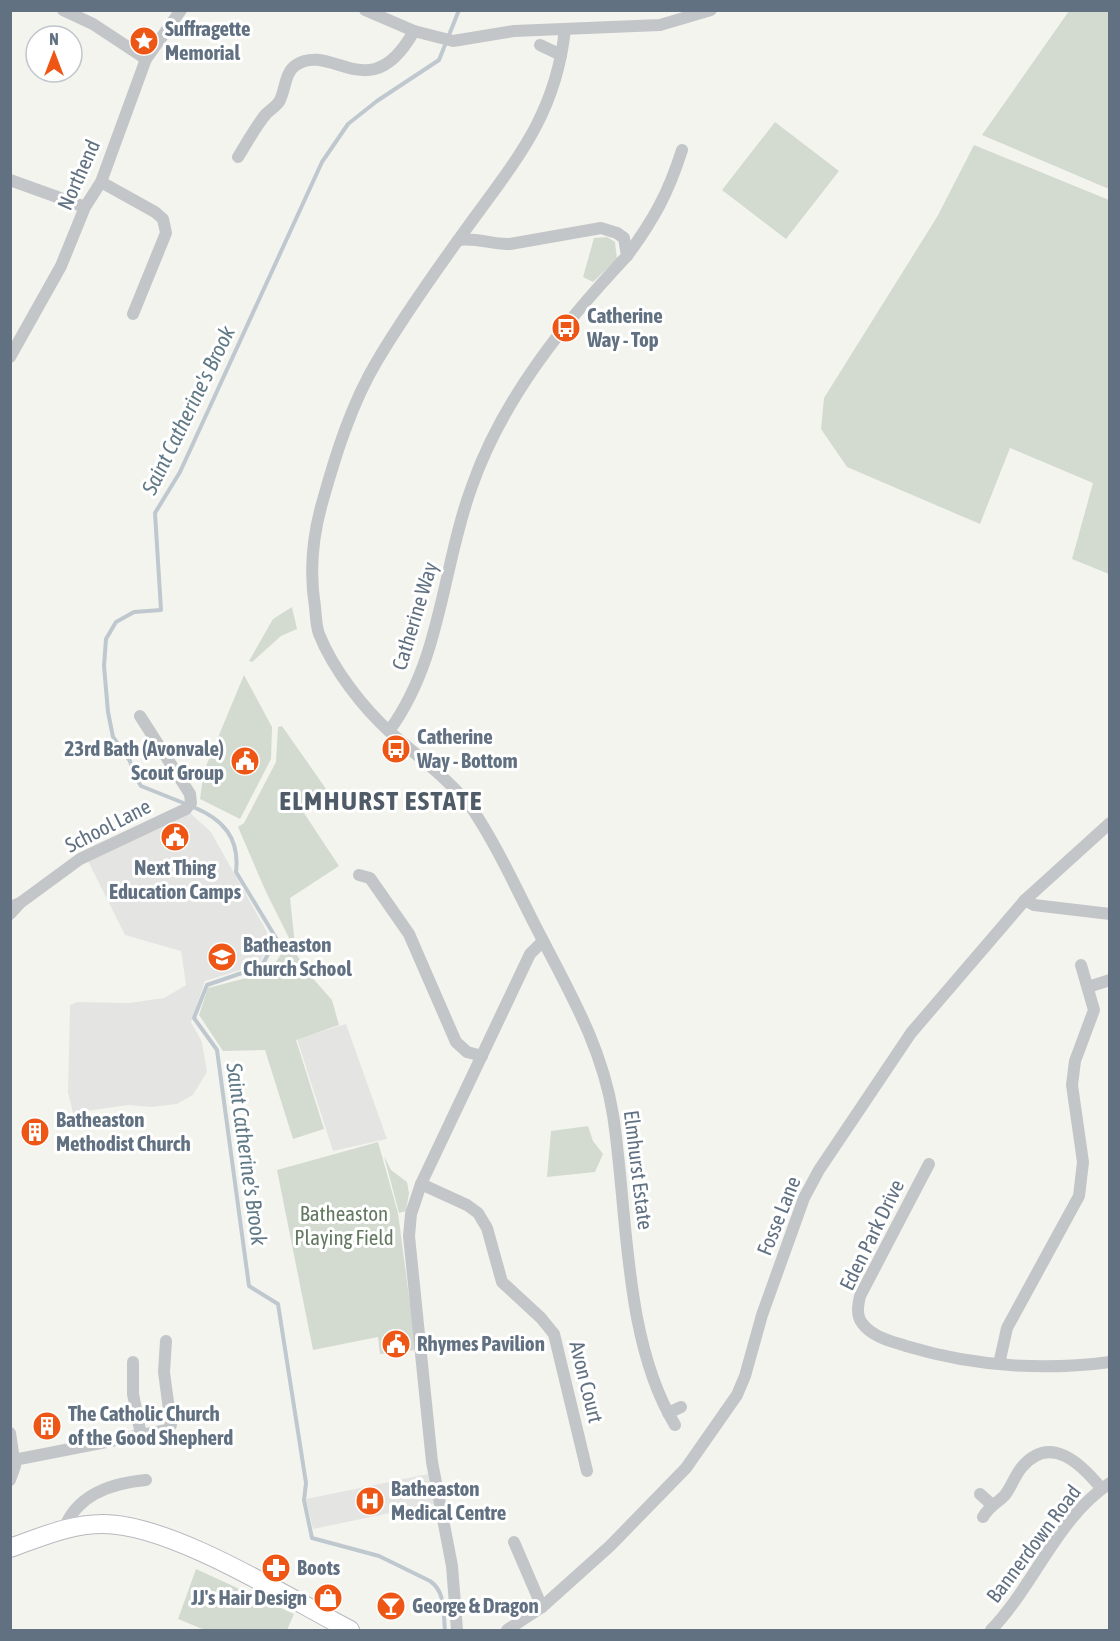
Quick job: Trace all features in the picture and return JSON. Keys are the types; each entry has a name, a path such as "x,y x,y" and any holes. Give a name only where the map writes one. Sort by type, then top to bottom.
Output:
{"street":[{"path":"63,10 93,24 146,59"},
{"path":"93,24 96,10"},
{"name":"Northend","path":"10,357 61,266 85,207 101,182 146,59 181,10"},
{"path":"365,10 414,31 453,41 514,31 660,25 711,10"},
{"path":"389,731 353,689 333,661 318,633 310,580 310,558 323,499 349,421 376,363 458,240 532,138 550,96 565,29"},
{"path":"238,157 266,114 280,100 290,70 298,63 312,60 353,70 377,68 396,57 405,48 414,31"},
{"path":"540,45 561,55"},
{"name":"Catherine Way","path":"389,731 403,712 427,657 471,486 503,417 578,309 627,256 656,217 672,182 682,150"},
{"path":"10,180 85,207"},
{"path":"101,182 155,212 163,219 166,233 133,314"},
{"path":"458,240 471,238 495,245 510,244 601,228 624,238 627,256"},
{"name":"School Lane","path":"10,914 15,905 80,859 188,806 190,794 140,716"},
{"name":"Elmhurst Estate","path":"389,731 450,782 471,807 584,1016 602,1066 613,1114 638,1324 654,1379 675,1425"},
{"name":"Fosse Lane","path":"507,1630 542,1607 610,1546 686,1468 732,1402 745,1376 762,1315 804,1198 819,1170 910,1033 1025,900 1110,823"},
{"path":"359,875 370,878 410,934 456,1042 467,1052 482,1056"},
{"path":"1025,900 1034,905 1110,914"},
{"path":"457,1630 452,1566 432,1462 409,1236 411,1214 421,1184 530,954 543,941"},
{"path":"999,1364 1007,1328 1079,1196 1083,1162 1072,1085 1075,1061 1094,1010 1081,965"},
{"path":"1088,987 1110,980"},
{"name":"Eden Park Drive","path":"929,1164 860,1296 858,1311 862,1323 881,1338 936,1355 999,1364 1070,1367 1110,1362"},
{"name":"Avon Court","path":"421,1184 467,1205 478,1213 487,1228 502,1282 534,1311 554,1334 587,1471"},
{"path":"14,1463 167,1430 171,1425 164,1372 166,1341"},
{"path":"133,1362 133,1394 141,1435"},
{"path":"668,1413 681,1407"},
{"path":"10,1433 14,1463 10,1480"},
{"path":"983,1517 991,1504 1005,1494 1022,1467 1030,1459 1045,1453 1061,1454 1073,1459 1106,1485"},
{"path":"64,1528 72,1512 106,1486 119,1482 146,1480"},
{"name":"Bannerdown Road","path":"991,1630 1013,1604 1072,1521 1106,1485"},
{"path":"980,1494 991,1504"},
{"path":"10,1548 64,1528 104,1524 127,1526 192,1549 350,1630"},
{"path":"514,1542 542,1607"}],"shaded area":[{"name":"Batheaston Church School","path":"188,811 211,832 267,932 266,949 260,964 205,981 191,1022 202,1042 207,1072 193,1095 177,1104 151,1107 128,1105 73,1113 68,1092 70,1005 77,1002 129,1003 164,998 186,985 181,951 125,935 87,859"},
{"path":"346,1024 387,1139 333,1151 297,1039"},
{"name":"Batheaston Medical Centre","path":"428,1474 434,1504 313,1529 306,1499"}],"green space":[{"path":"1069,11 1109,11 1109,189 982,135"},
{"path":"775,122 839,171 786,239 722,190"},
{"path":"974,145 1109,200 1109,574 1072,559 1093,483 1010,448 980,524 847,467 821,429 824,398 937,217"},
{"path":"607,237 615,242 617,259 593,282 583,277 594,238"},
{"path":"292,607 297,629 281,636 252,662 249,661 273,619"},
{"path":"244,675 272,727 271,759 240,819 200,799 204,771"},
{"path":"282,726 331,796 304,813 339,866 290,898 295,944 291,942 266,892 238,827 244,823 276,762 278,727"},
{"path":"286,947 295,952 309,974 332,1000 339,1025 296,1040 324,1129 293,1139 265,1050 223,1051 199,1015 208,988 269,972"},
{"path":"588,1126 593,1141 603,1154 595,1172 547,1177 551,1131"},
{"name":"Batheaston Playing Field","path":"378,1142 398,1213 416,1350 380,1354 378,1337 313,1350 277,1170"},
{"path":"384,1156 391,1170 407,1182 409,1193 406,1211 399,1213"},
{"path":"196,1569 294,1614 287,1630 205,1630 178,1619"}],"waterway":[{"name":"Saint Catherine's Brook","path":"186,804 141,786 134,775 130,761 113,737 108,712 104,666 106,639 116,622 134,612 161,610 155,513 180,472 322,162 348,124 377,101 439,60 459,10"},
{"name":"Saint Catherine's Brook","path":"193,807 213,817 227,831 235,849 236,872 276,938 262,966 207,985 194,1018 217,1050 249,1286 278,1304 306,1483 304,1500 312,1538 379,1556 430,1581 441,1597 445,1630"}],"place":[{"name":"Suffragette Memorial","path":"144,41"},
{"name":"Catherine Way - Top","path":"566,328"},
{"name":"Catherine Way - Bottom","path":"396,749"},
{"name":"23rd Bath (Avonvale) Scout Group","path":"245,761"},
{"name":"Next Thing Education Camps","path":"175,837"},
{"name":"Batheaston Church School","path":"222,957"},
{"name":"Batheaston Methodist Church","path":"35,1132"},
{"name":"Rhymes Pavilion","path":"396,1344"},
{"name":"The Catholic Church of the Good Shepherd","path":"47,1426"},
{"name":"Batheaston Medical Centre","path":"370,1501"},
{"name":"Boots","path":"276,1568"},
{"name":"JJ's Hair Design","path":"328,1598"},
{"name":"George & Dragon","path":"391,1606"}],"district":[{"name":"ELMHURST ESTATE","path":"381,801"}]}
